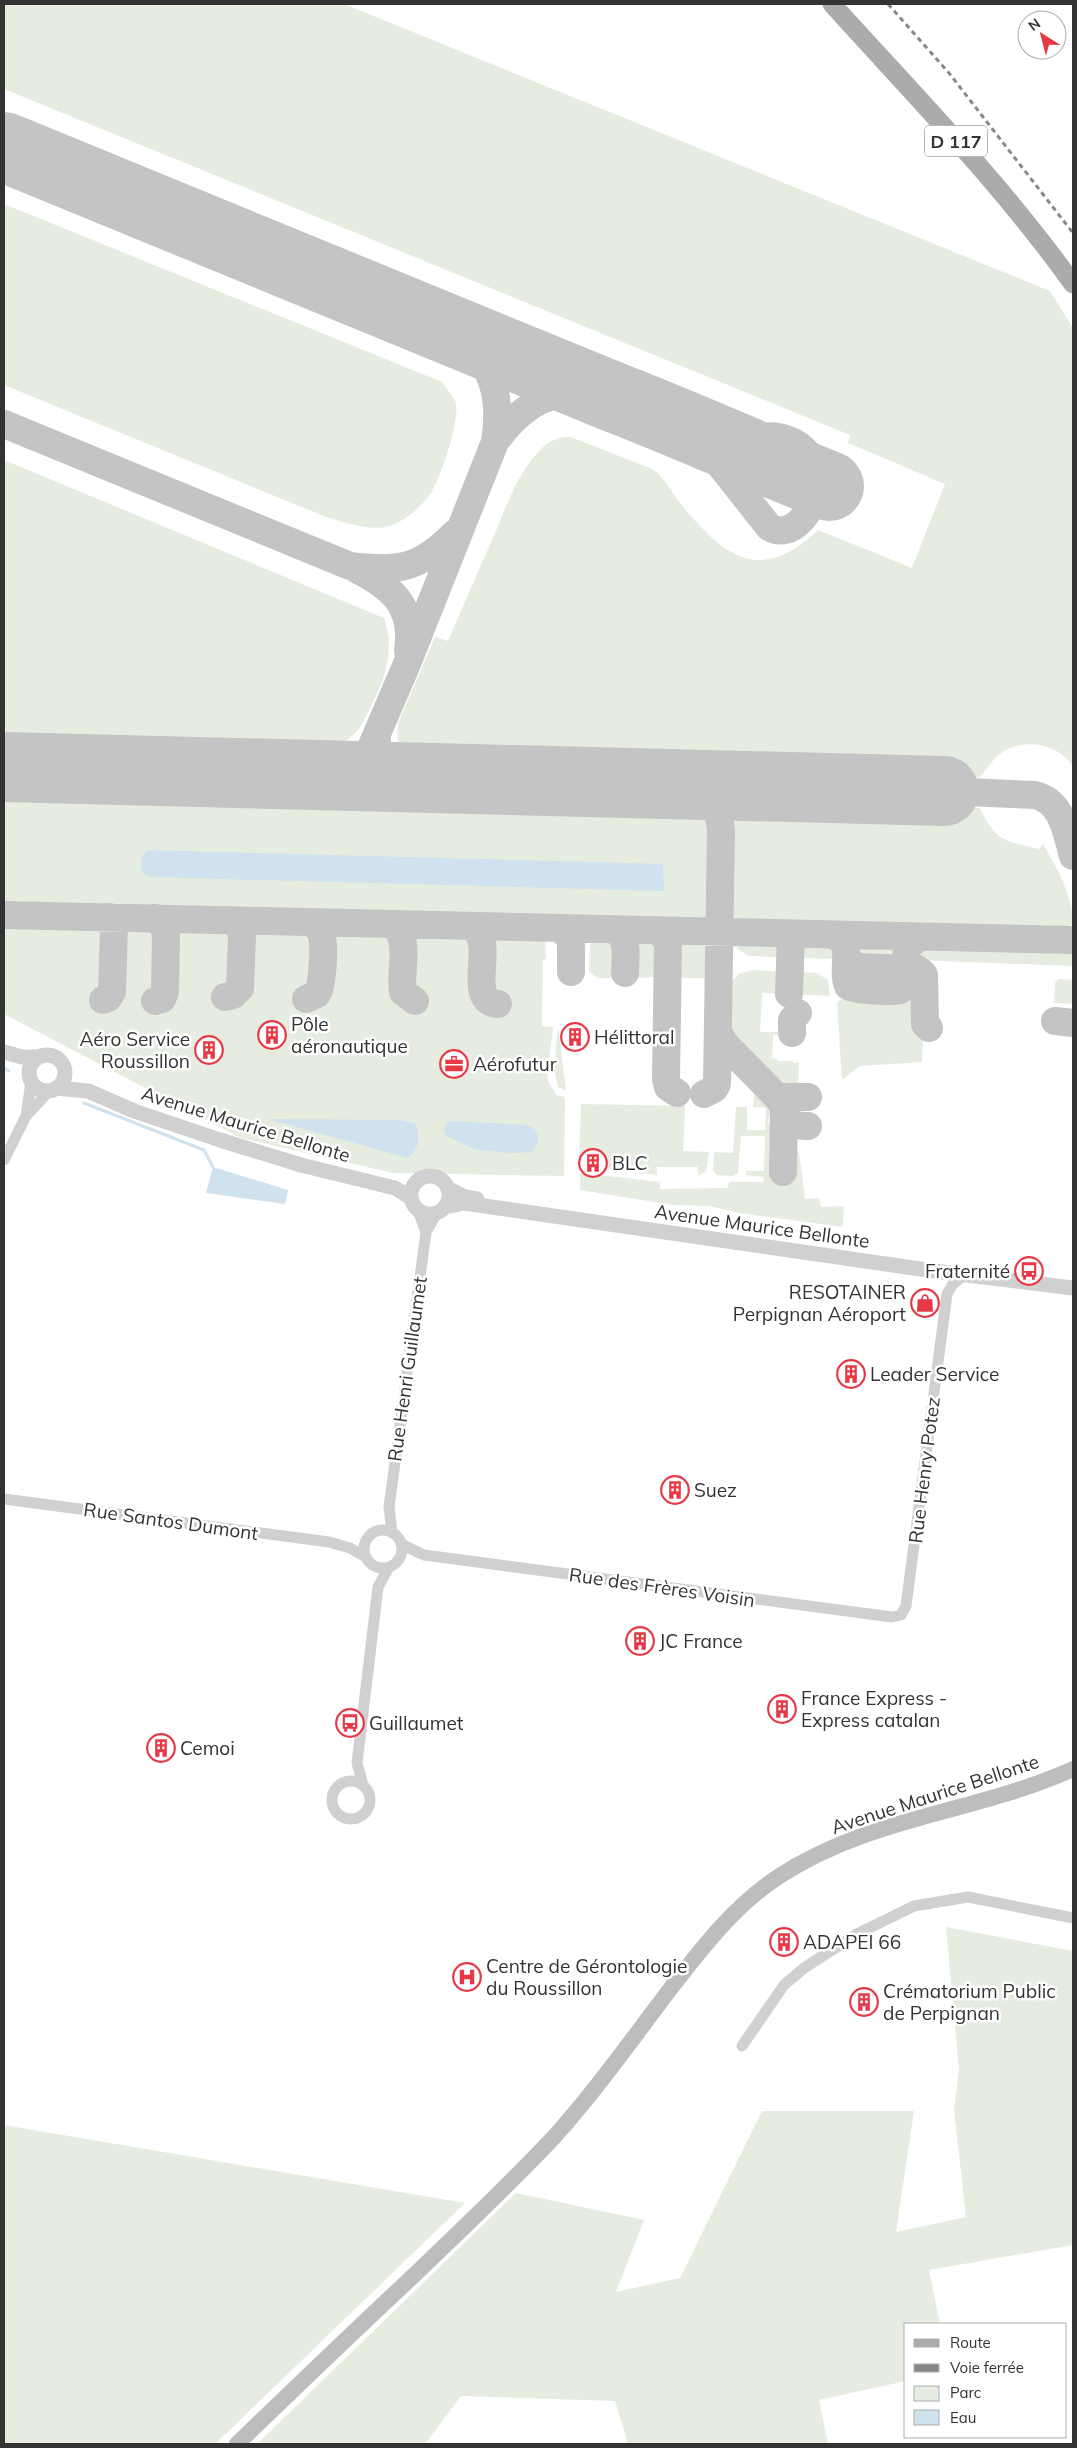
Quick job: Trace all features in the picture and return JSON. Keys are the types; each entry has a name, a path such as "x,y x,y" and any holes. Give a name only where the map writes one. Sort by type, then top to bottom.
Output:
{"main road":[{"name":"D 117","path":"832,4 1024,218 1073,284"},
{"name":"D 117","path":"842,4 1029,211 1073,271"},
{"name":"Avenue Maurice Bellonte","path":"237,2444 484,2208 555,2136 604,2078 702,1947 742,1906 776,1878 821,1852 880,1828 1021,1789 1073,1769"}],"street":[{"path":"4,1160 26,1116 62,1081 64,1071 56,1058 47,1056 38,1058 6,1053"},
{"path":"6,1053 39,1089 52,1089"},
{"path":"26,1116 31,1065 38,1058"},
{"name":"Avenue Maurice Bellonte","path":"64,1071 88,1091 134,1111 301,1165 395,1188 415,1204"},
{"name":"Avenue Maurice Bellonte","path":"52,1089 88,1091"},
{"path":"395,1188 415,1182 424,1176 435,1176 443,1180 449,1189 449,1198 441,1210 427,1214 415,1204 412,1190 415,1182"},
{"name":"Avenue Maurice Bellonte","path":"449,1189 465,1198 1073,1281"},
{"name":"Avenue Maurice Bellonte","path":"441,1210 464,1203 934,1271 1073,1288"},
{"name":"Rue Henri Guillaumet","path":"415,1204 426,1232"},
{"name":"Rue Henri Guillaumet","path":"392,1532 389,1507 426,1232 441,1210"},
{"path":"934,1271 941,1277 947,1294"},
{"path":"947,1294 953,1284 966,1274"},
{"name":"Rue Henry Potez","path":"901,1615 906,1606 947,1294"},
{"name":"Rue Santos Dumont","path":"4,1499 338,1544 369,1561"},
{"name":"Rue Henri Guillaumet","path":"372,1535 389,1507"},
{"path":"357,1763 345,1782 336,1789 332,1800 337,1812 347,1818 358,1817 369,1806 369,1794 363,1785 357,1763 378,1587 364,1547 372,1535 392,1532 401,1544 402,1550 378,1587"},
{"name":"Rue Santos Dumont","path":"338,1544 372,1535"},
{"name":"Rue des Frères Voisin","path":"401,1544 424,1555"},
{"name":"Rue des Frères Voisin","path":"393,1564 406,1557 424,1555 882,1616 901,1615"},
{"path":"369,1561 393,1564"},
{"path":"345,1782 354,1781 363,1785"},
{"path":"742,2046 784,1985 804,1968 857,1934 914,1906 968,1897 1073,1918"}],"green space":[{"path":"4,4 344,4 1050,291 1073,328 1073,767 1060,753 1051,748 1032,744 1013,747 1000,753 980,777 427,764 407,753 402,749 397,738 399,721 435,637 448,641 509,499 520,478 540,450 554,440 571,437 648,467 659,474 681,504 712,538 728,550 744,558 761,560 778,557 797,547 818,530 912,568 945,484 848,443 850,435 4,89"},
{"path":"4,204 442,382 455,401 455,420 440,475 431,493 413,513 390,526 374,528 349,524 326,517 4,385"},
{"path":"4,460 384,618 389,642 387,666 374,700 359,729 334,749 307,759 4,752"},
{"path":"4,783 674,800 688,805 703,815 713,833 712,904 705,919 692,925 4,905"},
{"path":"762,802 980,808 991,828 1003,838 1039,849 1043,844 1059,872 1067,892 1073,923 1062,934 745,925 737,921 729,911 729,831 734,820 742,812"},
{"path":"4,921 543,938 545,940 546,958 543,961 542,1026 553,1027 548,1081 556,1095 565,1097 564,1176 393,1173 241,1138 4,1014"},
{"path":"597,937 612,938 618,945 618,973 611,978 597,978 589,971 590,945 593,939"},
{"path":"640,938 657,939 661,943 661,972 657,977 639,978 634,976 633,945"},
{"path":"684,939 698,943 709,951 713,957 713,970 709,978 680,978 676,974 676,945"},
{"path":"751,941 837,944 839,956 836,959 749,956 736,948"},
{"path":"893,945 897,947 899,957 892,961 859,960 854,953 857,946"},
{"path":"921,946 1073,949 1073,966 916,960 915,951"},
{"path":"753,970 817,973 828,980 830,996 762,993 760,1032 778,1032 778,1035 773,1035 772,1058 777,1059 777,1061 799,1063 798,1093 786,1093 726,1033 726,987 739,974"},
{"path":"854,973 898,975 897,980 889,983 857,982"},
{"path":"1059,979 1073,980 1073,1004 1054,1003 1055,982"},
{"path":"845,995 915,998 916,1034 923,1039 922,1062 860,1066 842,1080 837,1003"},
{"path":"558,1027 566,1091 558,1087 554,1071"},
{"path":"725,1053 777,1109 774,1115 769,1116 768,1123 776,1124 776,1146 769,1146 769,1156 778,1154 779,1172 786,1171 787,1152 799,1152 805,1199 819,1198 821,1207 844,1206 843,1227 739,1213 710,1206 673,1205 580,1190 580,1173 660,1182 660,1189 728,1188 729,1182 763,1182 764,1177 746,1175 746,1171 764,1171 765,1136 741,1136 738,1173 732,1176 717,1175 713,1170 714,1152 733,1153 736,1107 747,1107 747,1130 765,1130 766,1108 753,1107 755,1089 729,1062"},
{"path":"581,1104 685,1106 683,1151 709,1152 706,1171 698,1176 698,1167 657,1167 657,1175 579,1165"},
{"path":"946,1927 1073,1951 1073,2245 929,2270 940,2323 904,2323 904,2381 819,2400 828,2444 628,2444 615,2401 461,2396 425,2444 257,2444 516,2193 644,2220 616,2292 680,2278 762,2111 914,2111 896,2232 966,2217 954,2110 959,2069"},
{"path":"4,2125 465,2203 215,2444 4,2444"}],"water":[{"path":"148,850 663,864 664,891 149,877 141,871 142,858"},
{"path":"268,1119 400,1120 415,1123 418,1142 415,1150 408,1158"},
{"path":"452,1121 528,1125 537,1131 538,1144 531,1152 514,1153 476,1150 446,1136 444,1129 446,1123"},
{"path":"213,1167 288,1190 285,1204 206,1193"}],"waterway":[{"path":"4,1068 9,1071"},
{"path":"84,1103 204,1150 213,1167"}],"taxiway":[{"path":"325,775 354,770 367,757 406,666 495,442 497,407 491,378 475,351 448,328"},
{"path":"495,442 519,415 532,405 545,399 574,393 611,396"},
{"path":"4,424 350,566 395,568 407,565 431,554 455,533"},
{"path":"684,424 694,432 769,527 783,530 796,525 807,512 814,496 816,478 811,460 799,446 773,436 738,443 718,441"},
{"path":"358,570 382,585 399,601 405,611 408,623 408,651"},
{"path":"377,737 375,765 386,775 403,777"},
{"path":"670,784 692,788 707,795 716,807 721,830 717,1084 714,1089 704,1094"},
{"path":"944,791 1035,795 1044,799 1052,804 1062,819 1073,856"},
{"path":"4,915 1073,940"},
{"path":"103,1000 108,998 112,992 114,925 109,917"},
{"path":"155,918 162,924 166,933 165,992 162,999 155,1001"},
{"path":"225,997 233,995 240,988 242,935 239,927 230,920"},
{"path":"306,999 317,994 321,982 323,964 323,946 320,931 309,922"},
{"path":"392,924 402,938 404,956 403,992 415,1001"},
{"path":"471,926 479,934 482,944 481,982 483,992 488,1000 498,1004"},
{"path":"560,928 571,939 571,972"},
{"path":"614,930 619,933 625,943 625,973"},
{"path":"657,931 665,937 668,944 666,1079 668,1087 677,1093"},
{"path":"789,994 791,934"},
{"path":"832,935 840,938 846,949 846,979 848,986 857,989 882,991 896,991 903,988 905,983 907,946 920,937"},
{"path":"846,957 855,967 916,969"},
{"path":"903,965 906,959 924,975 925,1024 929,1028"},
{"path":"792,1033 792,1020 798,1013"},
{"path":"1055,1021 1073,1023"},
{"path":"718,1032 725,1044 778,1098 784,1107 783,1172"},
{"path":"774,1094 782,1097 808,1097"},
{"path":"784,1111 787,1119 793,1123 808,1126"}],"runway":[{"path":"4,147 829,486"},
{"path":"4,767 944,791"}],"railway":[{"path":"888,4 949,73 1073,233"}],"place":[{"name":"Pôle aéronautique","path":"272,1035"},
{"name":"Hélittoral","path":"575,1037"},
{"name":"Aéro Service Roussillon","path":"209,1050"},
{"name":"Aérofutur","path":"454,1064"},
{"name":"BLC","path":"593,1163"},
{"name":"Fraternité","path":"1029,1271"},
{"name":"RESOTAINER Perpignan Aéroport","path":"925,1303"},
{"name":"Leader Service","path":"851,1374"},
{"name":"Suez","path":"675,1490"},
{"name":"JC France","path":"640,1641"},
{"name":"France Express - Express catalan","path":"782,1709"},
{"name":"Guillaumet","path":"350,1723"},
{"name":"Cemoi","path":"161,1748"},
{"name":"ADAPEI 66","path":"784,1942"},
{"name":"Centre de Gérontologie du Roussillon","path":"467,1977"},
{"name":"Crématorium Public de Perpignan","path":"864,2002"}]}
